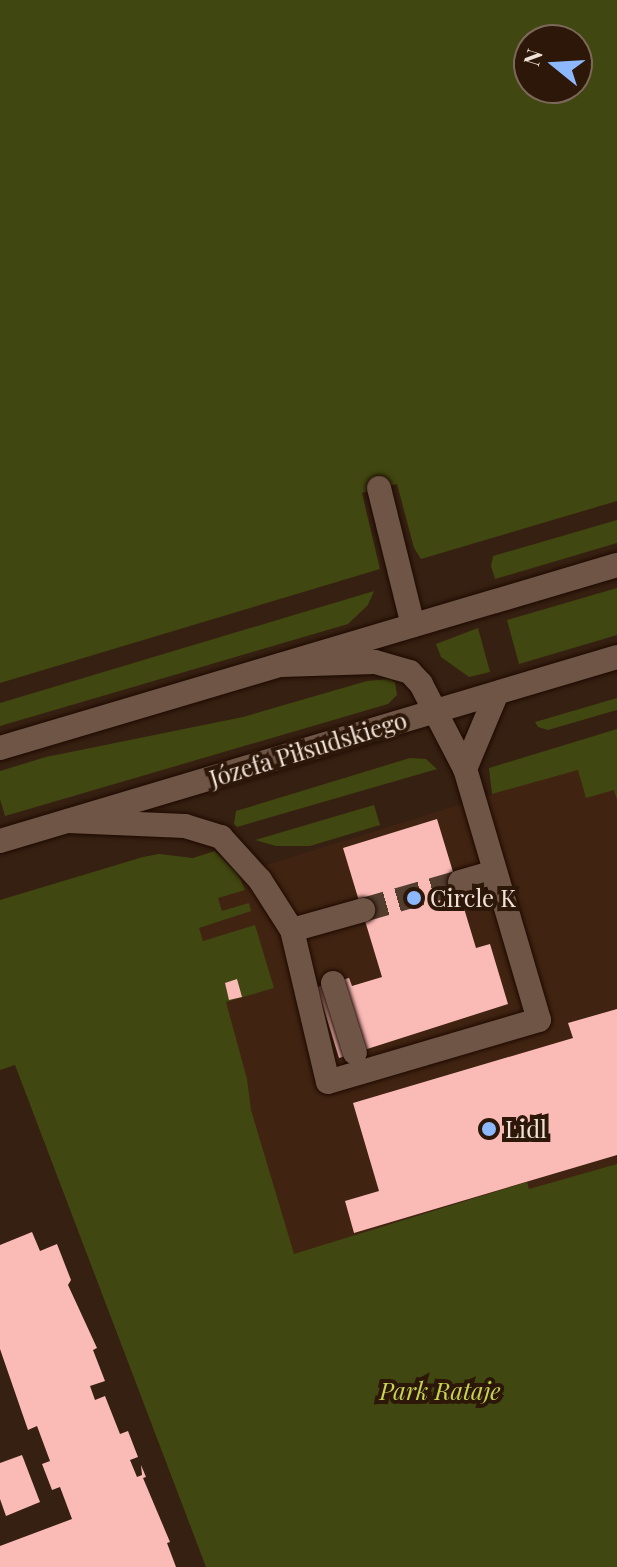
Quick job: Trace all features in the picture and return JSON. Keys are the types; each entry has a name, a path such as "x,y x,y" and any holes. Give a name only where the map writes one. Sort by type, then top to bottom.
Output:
{"street":[{"path":"379,488 413,625"},
{"path":"0,748 617,565"},
{"name":"Józefa Piłsudskiego","path":"0,841 617,657"},
{"path":"68,821 185,826 221,837 260,880 292,930 328,1082 539,1020 465,769 421,684 410,672 392,665 281,665"},
{"path":"465,769 497,693"},
{"path":"460,882 495,872"},
{"path":"292,930 363,910"},
{"path":"333,983 355,1053"}],"shaded area":[{"path":"612,757 617,775 617,1188 288,1282 142,904"}],"green space":[{"path":"0,0 617,0 617,501 421,559 414,548 397,484 362,493 380,569 0,683"},
{"path":"617,520 617,543 495,579 491,566 493,556"},
{"path":"617,588 617,635 519,664 507,620"},
{"path":"374,591 368,605 348,624 0,726 0,703"},
{"path":"478,628 490,672 469,677 441,657 436,644"},
{"path":"389,679 395,682 397,695 388,704 5,816 0,799 0,771 46,757 243,717 367,681"},
{"path":"617,698 617,710 548,730 538,727 535,722"},
{"path":"617,729 617,800 614,790 586,798 578,770 492,794 489,768"},
{"path":"410,758 426,759 437,769 237,827 234,824 236,811"},
{"path":"374,805 380,825 310,846 276,846 255,840"},
{"name":"Park Rataje","path":"215,851 238,874 245,890 218,898 222,911 249,903 251,911 199,928 203,941 255,925 274,988 226,1002 247,1079 251,1110 294,1254 527,1182 529,1189 617,1164 617,1567 206,1567 15,1065 0,1070 0,900 143,857 159,854 193,858"}],"building":[{"path":"437,819 476,948 490,944 508,1004 339,1058 317,987 349,978 352,986 382,977 343,848"},
{"path":"237,979 242,997 229,1000 225,983"},
{"name":"Lidl","path":"617,1009 617,1155 354,1233 345,1201 379,1191 353,1103 573,1038 568,1023"},
{"path":"32,1232 40,1251 57,1244 71,1280 68,1285 97,1348 93,1350 105,1381 90,1386 95,1400 105,1396 120,1434 128,1431 138,1457 130,1460 137,1477 142,1475 141,1465 146,1477 143,1478 170,1542 167,1543 176,1567 0,1567 0,1546 72,1519 60,1487 52,1490 42,1464 50,1461 37,1426 28,1430 0,1349 0,1245"},
{"path":"22,1455 40,1502 6,1516 0,1499 0,1463"}],"tunnel":[{"path":"363,910 460,882"}],"place":[{"name":"Circle K","path":"414,898"},
{"name":"Lidl","path":"489,1129"}]}
